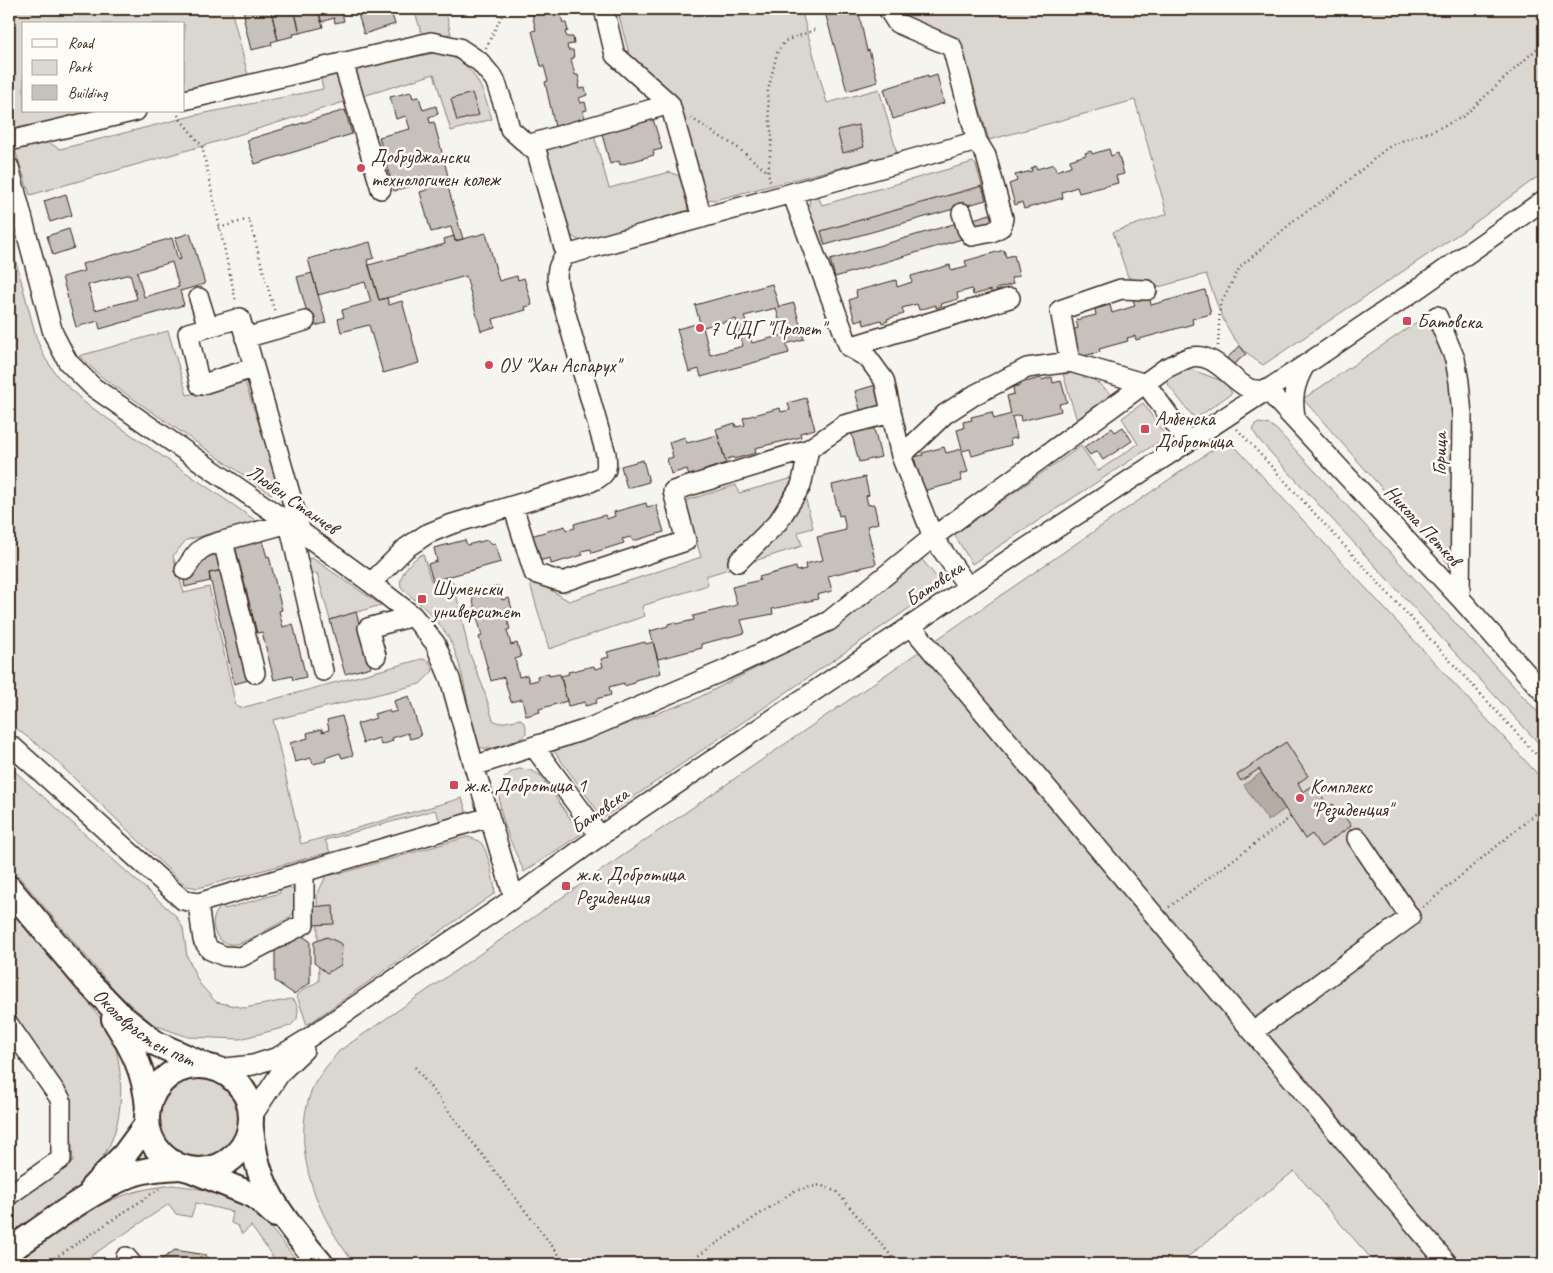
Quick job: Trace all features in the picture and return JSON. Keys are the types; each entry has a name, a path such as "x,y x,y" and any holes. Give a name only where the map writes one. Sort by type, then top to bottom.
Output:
{"main road":[{"name":"Околовръстен път","path":"10,891 87,981 139,1032 173,1052 213,1067"},
{"name":"Околовръстен път","path":"87,981 130,1044 141,1069 148,1116"},
{"path":"75,1206 125,1154 148,1116 155,1089 169,1075 188,1067 213,1067 231,1076 242,1087 249,1101 253,1152 262,1180 293,1229 321,1264"},
{"path":"148,1116 151,1138 158,1150 168,1160 255,1196 293,1229"},
{"path":"9,1250 109,1185 132,1175 151,1170 186,1168 208,1170 230,1161 241,1150 251,1123"}],"street":[{"path":"604,9 615,55 670,104 702,218"},
{"path":"888,9 897,23 952,47 977,141 986,156 1003,218 1001,227 992,232 972,236 967,229 962,213"},
{"path":"185,100 431,42 459,48 480,62 494,80 510,129 537,153 566,255"},
{"path":"343,62 381,189"},
{"path":"527,145 670,104"},
{"path":"9,141 132,112"},
{"path":"371,583 406,548 427,534 602,477 607,468 606,454 558,286 556,273 560,261 566,255 977,141"},
{"name":"Любен Станчев","path":"9,167 53,333 68,362 93,387 295,527 371,583 413,616 435,643 446,670 514,898"},
{"path":"783,195 849,347 868,358 884,380 901,456 933,537 968,587"},
{"name":"Батовска","path":"213,1067 253,1065 278,1057 353,1009 600,836 968,587 1305,365 1544,200"},
{"path":"1070,362 1060,310 1121,288 1147,290"},
{"path":"199,298 208,327"},
{"path":"849,347 1010,298"},
{"name":"Горица","path":"1437,316 1454,358 1459,382 1462,415 1460,598"},
{"path":"253,368 200,385 188,333 240,318 295,527 323,671"},
{"path":"245,338 305,321"},
{"path":"474,766 587,729 726,670 829,621 933,537 1166,368 1192,357 1206,358 1218,364 1234,379 1249,389 1267,390"},
{"path":"901,456 945,414 976,394 1027,368 1070,362 1146,384 1188,442"},
{"path":"1296,421 1293,407 1294,392 1298,378 1305,365"},
{"name":"Никола Петков","path":"1267,390 1460,598 1536,672 1544,693"},
{"path":"512,506 534,573 562,582 686,541 673,491 808,449 844,425 891,413"},
{"path":"738,562 778,522 801,486 808,449"},
{"path":"185,570 195,554 204,546 295,527"},
{"path":"224,541 255,673"},
{"path":"376,656 368,628 413,616"},
{"path":"911,626 1448,1264"},
{"path":"9,745 182,900 198,903 489,817"},
{"path":"534,747 600,836"},
{"path":"1252,1032 1410,917 1357,838"},
{"path":"198,903 204,940 210,950 224,956 241,957 304,924 304,872"},
{"name":"Батовска","path":"251,1123 281,1072 353,1009"},
{"path":"9,1024 61,1100 61,1159 9,1195"},
{"path":"293,1229 310,1264"}],"path":[{"path":"480,62 505,9"},
{"path":"768,172 772,140 767,95 777,53 784,41 817,30"},
{"path":"1218,364 1220,305 1240,268 1297,218 1335,192 1387,148 1404,140 1433,131 1464,116 1544,42"},
{"path":"670,104 738,148 768,172 783,195"},
{"path":"177,112 180,119 202,146 240,318"},
{"path":"219,228 249,219 279,328"},
{"path":"1226,417 1544,763"},
{"path":"1410,917 1544,808"},
{"path":"1156,916 1291,817"},
{"path":"414,1067 566,1264"},
{"path":"686,1264 794,1191 820,1185 837,1192 898,1264"},
{"path":"46,1264 164,1186"}],"green space":[{"path":"17,9 231,9 248,75 185,90 185,22 22,22 22,112 92,112 12,132 9,122 9,11"},
{"path":"414,9 445,9 451,34 423,38"},
{"path":"617,9 801,9 827,103 879,89 897,153 715,200 706,199 691,158 631,61"},
{"path":"897,9 1544,9 1544,172 1469,227 1263,365 1241,347 1226,325 1206,274 1155,288 1128,277 1113,232 1167,214 1135,100 989,140 959,38 899,17"},
{"path":"439,52 451,56 469,69 485,96 492,119 451,131 434,74 209,144 30,195 14,147 44,140 60,149 196,115 323,89 320,76"},
{"path":"593,132 609,188 670,172 679,176 688,210 582,242 573,237 567,232 545,148"},
{"path":"973,162 976,165 982,186 822,231 825,245 817,246 808,213 810,198 818,196 822,205"},
{"path":"9,236 37,340 45,358 58,377 85,403 258,522 186,540 173,556 184,593 209,587 236,706 241,708 422,659 429,661 433,671 420,684 273,720 301,844 462,798 466,810 465,814 440,821 435,810 325,840 330,852 198,888 187,886 47,752 9,723"},
{"path":"1426,316 1447,362 1451,382 1455,463 1456,572 1303,399"},
{"path":"168,331 187,395 245,382 277,478 277,488 271,494 103,378 79,356"},
{"path":"1187,368 1225,382 1232,393 1195,419 1169,386 1167,380"},
{"path":"1079,373 1092,378 1112,395 1077,421 1063,374"},
{"path":"1143,403 1166,437 972,564 954,534 1081,446 1098,471 1138,444 1122,418"},
{"path":"1255,424 1270,425 1277,430 1544,719 1544,749 1260,441 1253,431"},
{"path":"1228,439 1544,781 1544,1264 1376,1264 1294,1171 1179,1264 355,1264 329,1225 319,1204 305,1158 306,1112 312,1089 339,1051"},
{"path":"800,476 813,528 798,532 802,546 706,576 708,585 642,606 645,616 549,649 530,584 537,582 569,601 701,557 684,501 736,485 739,493"},
{"path":"423,554 431,581 450,578 454,584 469,652 483,687 493,720 499,723 521,719 526,726 526,734 522,738 495,748 479,747 462,676 452,644 436,620 401,587 402,577 407,567 414,559"},
{"path":"920,557 943,585 603,818 551,747 610,730 694,700 818,636"},
{"path":"312,558 381,605 330,620 317,573 308,575 305,563 307,559"},
{"path":"9,766 176,916 183,928 187,956 199,983 216,1002 245,1008 291,999 295,1001 298,1009 297,1019 290,1026 240,1039 188,1037 154,1025 118,994 9,865"},
{"path":"519,769 530,770 540,775 581,834 524,872 507,832 499,800 501,787 507,776"},
{"path":"467,837 479,841 485,849 494,881 495,893 307,1025 297,996 303,990 319,981 317,895 326,876"},
{"path":"286,885 295,891 296,899 295,909 289,918 259,935 240,943 224,943 215,933 213,926 214,918 217,911 223,905 225,909 280,893 279,886"},
{"path":"9,904 111,1031 118,1056 121,1097 113,1137 95,1168 83,1183 63,1201 9,1241 9,1206 73,1162 69,1099 9,1011"},
{"path":"200,1073 217,1077 232,1086 241,1101 245,1118 241,1135 232,1150 217,1159 200,1163 183,1159 168,1150 159,1135 155,1118 159,1101 168,1086 183,1077"},
{"path":"172,1185 215,1192 244,1205 266,1223 300,1264 278,1264 251,1226 242,1234 238,1226 231,1223 233,1212 196,1203 191,1217 176,1214 169,1204 79,1264 9,1264 9,1262 55,1231 87,1212 121,1196"}],"shaded area":[{"path":"1261,773 1285,809 1268,821 1244,785"}],"building":[{"path":"243,9 271,11 278,40 271,42 272,45 251,50"},
{"path":"294,9 300,33 278,40 271,11"},
{"path":"294,9 318,9 323,27 300,33"},
{"path":"318,9 341,9 344,21 335,23 334,18 321,22"},
{"path":"376,9 390,9 395,24 364,34 358,14"},
{"path":"527,9 559,9 563,23 566,23 568,31 565,32 567,37 573,37 574,44 567,45 568,50 573,50 574,58 571,59 575,75 578,75 579,89 585,88 587,95 579,98 581,103 585,102 587,110 583,111 585,119 555,127 545,82 548,81 544,66 541,66 532,31 536,30 532,14 528,15"},
{"path":"824,9 858,9 867,51 869,50 878,82 847,91"},
{"path":"928,75 928,78 937,75 944,103 893,119 884,89"},
{"path":"411,92 413,98 419,97 423,110 436,106 438,114 429,117 430,123 434,122 448,176 445,177 463,239 455,241 451,227 431,232 420,192 427,190 425,182 394,191 379,137 410,129 406,116 396,119 390,97"},
{"path":"472,93 479,115 457,121 451,99"},
{"path":"345,110 352,134 255,164 247,140"},
{"path":"653,119 662,149 653,151 654,155 620,165 619,161 610,164 602,134"},
{"path":"858,125 864,147 843,153 837,130"},
{"path":"1109,149 1111,156 1118,153 1124,174 1116,176 1118,183 1079,193 1077,187 1062,192 1063,198 1024,209 1022,202 1015,205 1009,184 1017,181 1015,175 1032,171 1031,168 1036,166 1037,169 1054,164 1056,171 1071,166 1070,160 1086,155 1085,153 1091,151 1092,154"},
{"path":"982,186 986,200 825,245 821,231"},
{"path":"66,194 72,215 50,222 44,201"},
{"path":"990,214 993,227 973,233 970,220"},
{"path":"957,223 962,239 835,277 830,260"},
{"path":"69,229 74,248 53,255 47,236"},
{"path":"190,233 205,284 180,291 184,305 100,329 98,321 76,327 62,277 84,271 82,264 172,238 178,260 181,259 175,238","holes":["172,262 179,287 144,297 137,272","130,274 137,299 95,310 88,285"]},
{"path":"486,233 499,281 517,276 518,280 524,278 532,305 525,307 526,310 493,319 495,327 481,331 466,276 379,300 369,265 445,244 444,239 454,236 455,241"},
{"path":"370,242 374,258 367,260 379,300 387,298 389,305 402,301 419,363 383,373 369,325 341,332 338,319 344,317 342,310 371,302 365,282 318,295 308,259"},
{"path":"1004,250 1006,257 1014,255 1019,276 1011,278 1013,284 996,289 997,291 991,293 991,290 973,295 972,289 957,293 958,299 941,304 942,306 936,308 936,305 919,310 917,304 902,308 904,314 887,319 888,321 882,323 881,320 864,325 863,319 855,321 849,300 857,297 856,291 896,280 897,287 912,282 911,276 950,265 951,271 967,267 965,261"},
{"path":"312,273 326,323 311,327 297,277"},
{"path":"772,284 779,307 794,303 804,339 786,344 789,353 701,377 699,369 689,372 677,329 700,323 695,305","holes":["776,308 783,335 752,343 744,316","736,319 743,346 710,355 703,327"]},
{"path":"1205,290 1211,314 1192,319 1193,324 1136,340 1135,336 1127,338 1128,341 1099,349 1100,352 1079,357 1072,330 1078,328 1076,320 1096,315 1095,309 1110,305 1112,313 1135,306 1133,299 1149,295 1151,305"},
{"path":"1240,346 1246,354 1233,365 1227,358"},
{"path":"1052,377 1053,383 1061,381 1067,402 1059,404 1061,411 1021,421 1020,415 1012,417 1017,438 1010,439 1011,445 972,456 970,449 962,451 968,472 960,474 962,481 923,491 914,457 944,447 946,453 962,449 957,430 964,428 963,422 972,420 971,417 992,412 994,419 1011,414 1007,396 1014,394 1013,387 1021,385 1021,383"},
{"path":"876,385 882,407 861,413 855,391"},
{"path":"806,398 815,429 800,433 801,437 755,448 756,453 725,460 716,429 735,423 736,427 745,425 743,418 780,408 781,412 790,410 788,403"},
{"path":"873,425 881,457 859,462 851,431"},
{"path":"1123,427 1132,441 1103,460 1097,451 1090,455 1084,447 1112,428 1115,432"},
{"path":"718,435 726,463 689,477 687,469 671,474 667,459 673,457 669,442 685,437 687,443"},
{"path":"643,460 649,482 627,488 621,466"},
{"path":"865,477 869,495 866,496 868,505 874,504 878,523 867,526 876,564 828,576 832,591 817,595 818,599 772,609 773,614 741,620 745,633 701,644 702,648 658,659 650,631 675,622 676,624 694,620 693,616 737,605 732,587 760,580 759,577 796,567 797,571 806,569 805,564 823,560 817,537 846,530 843,515 839,516 832,485"},
{"path":"646,503 647,507 656,505 664,532 633,541 631,537 622,539 624,543 592,553 591,549 581,551 583,555 551,564 550,558 539,561 531,536 565,526 566,530 575,528 574,524 605,515 607,519 615,516 614,512"},
{"path":"262,540 267,557 269,556 282,610 279,611 283,627 293,624 306,677 293,680 292,676 274,680 262,632 257,633 235,546"},
{"path":"465,540 467,545 487,540 493,544 495,543 501,562 433,581 428,564 437,561 434,548"},
{"path":"219,552 223,570 209,573 210,581 185,587 184,582 201,553"},
{"path":"223,570 249,680 234,684 209,573"},
{"path":"499,586 502,600 509,598 513,613 506,614 510,629 507,630 511,645 517,643 521,657 515,659 519,677 527,675 529,682 538,680 537,676 549,673 549,676 560,674 567,701 539,709 540,712 526,716 522,699 511,702 504,677 491,681 479,637 482,636 471,593"},
{"path":"356,612 371,667 345,674 330,620"},
{"path":"645,642 646,644 653,642 661,673 635,680 635,683 624,686 624,683 609,687 611,695 596,699 597,703 585,706 585,702 568,706 561,676 569,674 568,672 594,666 595,669 603,667 601,659 609,657 607,652"},
{"path":"409,696 421,736 410,739 408,733 392,738 393,741 381,745 379,738 363,743 357,724 376,718 374,714 389,710 390,713 397,711 394,701"},
{"path":"342,716 353,755 342,758 340,753 325,758 326,761 313,764 311,758 295,762 290,743 308,738 307,733 322,729 322,732 329,730 327,720"},
{"name":"Комплекс \"Резиденция\"","path":"1286,742 1308,776 1298,783 1303,792 1314,785 1329,807 1333,804 1340,814 1342,812 1351,826 1321,847 1312,834 1305,839 1259,769 1241,781 1237,775"},
{"path":"333,905 334,924 312,925 311,907"},
{"path":"296,932 310,941 310,983 294,994 275,981 275,941"},
{"path":"327,937 342,944 341,965 327,973 314,963 314,942"},
{"path":"175,1250 206,1255 212,1264 155,1264"}],"place":[{"name":"Добруджански технологичен колеж","path":"361,168"},
{"name":"Батовска","path":"1407,321"},
{"name":"7 ЦДГ \"Пролет\"","path":"700,328"},
{"name":"ОУ \"Хан Аспарух\"","path":"489,365"},
{"name":"Албенска Добротица","path":"1145,429"},
{"name":"Шуменски университет","path":"422,599"},
{"name":"ж.к. Добротица 1","path":"454,785"},
{"name":"Комплекс \"Резиденция\"","path":"1300,798"},
{"name":"ж.к. Добротица Резиденция","path":"566,886"}]}
